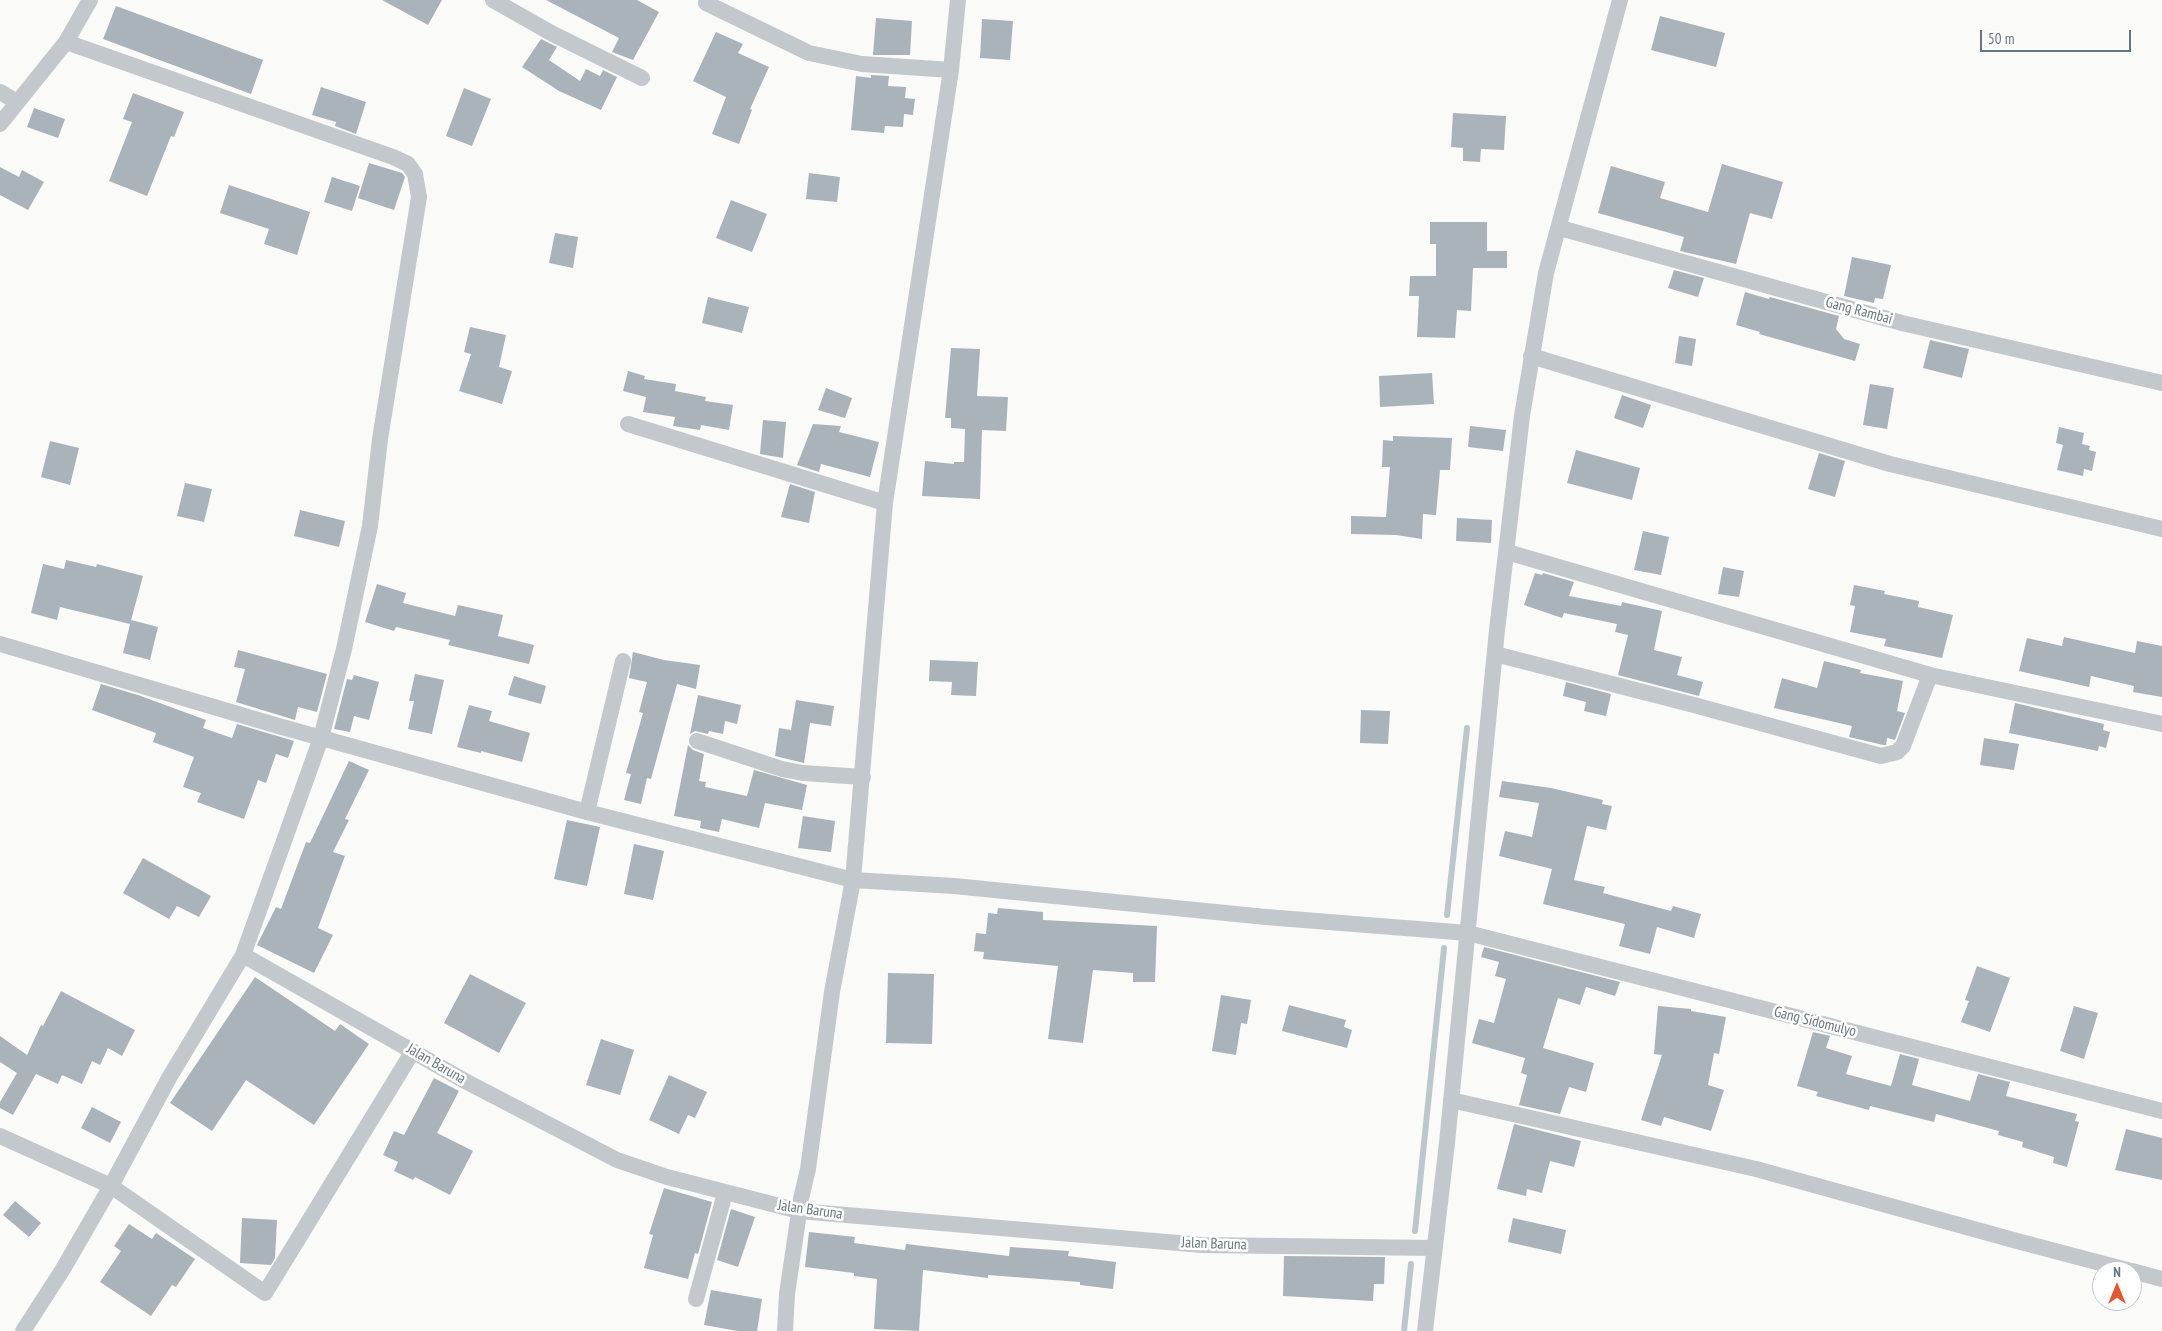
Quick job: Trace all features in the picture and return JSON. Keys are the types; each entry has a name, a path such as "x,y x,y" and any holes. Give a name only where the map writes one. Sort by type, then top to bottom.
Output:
{"street":[{"path":"0,124 66,42 90,0"},
{"path":"493,0 554,34 642,78"},
{"path":"785,1331 786,1294 799,1211 808,1169 832,992 853,880 885,503 951,70 958,0"},
{"path":"1425,1331 1451,1100 1495,654 1522,416 1546,273 1560,228 1620,0"},
{"path":"706,3 809,54 862,64 951,70"},
{"path":"23,1331 111,1186 169,1078 243,955 321,738 344,649 370,526 380,439 418,197 415,174 408,164 393,157 66,42"},
{"path":"0,92 17,102"},
{"name":"Gang Rambai","path":"1560,228 1902,323 2162,383"},
{"path":"1531,356 1890,464 2162,529"},
{"path":"628,424 885,503"},
{"path":"1507,552 1930,676 2162,724"},
{"name":"Gang Sidomulyo","path":"0,644 321,738 587,812 853,880 954,886 1266,917 1468,934 2162,1111"},
{"path":"1495,654 1694,704 1881,756 1897,752 1903,746 1930,676"},
{"path":"587,812 623,661"},
{"path":"696,741 782,769 803,773 863,777"},
{"name":"Jalan Baruna","path":"243,955 472,1085 617,1160 642,1170 725,1193 799,1211 1202,1245 1435,1248"},
{"path":"0,1136 111,1186 265,1293 413,1051"},
{"path":"1451,1100 1756,1169 2017,1242 2092,1261"},
{"path":"696,1298 725,1193"},
{"path":"2142,1274 2162,1279"}],"building":[{"path":"382,0 442,0 428,25"},
{"path":"546,0 637,0 659,12 633,60 612,52 619,38"},
{"path":"116,6 263,60 251,94 103,39"},
{"path":"1660,16 1725,33 1716,67 1651,50"},
{"path":"876,18 912,21 910,55 873,55"},
{"path":"982,19 1013,21 1010,60 980,58"},
{"path":"716,32 743,44 738,53 769,67 750,109 752,110 739,144 712,134 726,97 693,81"},
{"path":"541,39 557,47 549,60 580,81 586,69 600,76 603,70 617,77 601,110 559,91 522,67"},
{"path":"871,75 889,76 888,86 906,87 905,98 915,99 913,115 904,114 903,127 885,126 884,133 851,130 856,76 871,78"},
{"path":"321,87 366,102 356,134 335,126 336,122 312,115"},
{"path":"464,88 491,99 472,146 446,136"},
{"path":"133,93 184,112 174,137 171,136 147,196 109,181 132,122 123,119"},
{"path":"34,108 65,119 58,138 27,127"},
{"path":"1453,113 1506,116 1504,150 1481,149 1480,162 1463,161 1463,148 1451,147"},
{"path":"369,163 402,173 405,177 394,210 358,198"},
{"path":"1722,164 1783,182 1772,219 1750,213 1736,264 1680,251 1684,237 1598,213 1611,166 1665,182 1660,198 1708,212"},
{"path":"0,167 19,177 22,170 44,182 28,210 0,195"},
{"path":"809,173 840,177 837,202 806,199"},
{"path":"332,177 360,186 352,211 324,202"},
{"path":"229,185 310,212 297,255 264,244 269,229 220,213"},
{"path":"731,200 767,214 752,252 716,238"},
{"path":"1430,222 1487,222 1487,251 1507,251 1507,268 1473,268 1471,311 1457,310 1455,338 1417,337 1419,296 1409,296 1410,276 1436,276 1436,244 1430,244"},
{"path":"555,233 578,237 573,268 549,263"},
{"path":"1852,257 1891,265 1883,299 1875,298 1874,303 1844,296"},
{"path":"1674,270 1704,278 1698,297 1668,288"},
{"path":"1745,292 1839,316 1836,329 1844,339 1860,344 1855,361 1759,334 1760,332 1736,325"},
{"path":"708,297 749,307 742,333 702,323"},
{"path":"470,327 506,335 499,367 512,371 502,404 459,391 471,354 464,352"},
{"path":"1679,336 1696,339 1692,366 1675,363"},
{"path":"1930,340 1969,349 1962,378 1923,368"},
{"path":"951,348 980,349 977,396 1008,397 1006,431 982,430 980,499 922,496 925,461 954,464 954,462 964,462 965,429 951,428 951,418 945,418"},
{"path":"628,371 645,376 644,379 676,384 675,391 706,397 705,401 733,405 729,430 701,425 700,430 673,426 675,417 643,412 646,397 623,391"},
{"path":"1432,373 1434,404 1380,407 1379,376"},
{"path":"1870,384 1894,388 1887,429 1863,425"},
{"path":"826,388 852,398 845,418 818,410"},
{"path":"1622,395 1651,405 1643,428 1614,418"},
{"path":"763,420 786,422 783,458 760,454"},
{"path":"813,424 841,426 839,432 879,442 870,477 821,464 819,472 797,465"},
{"path":"1470,426 1506,430 1503,451 1468,447"},
{"path":"2059,427 2084,433 2082,444 2090,446 2089,450 2096,452 2092,471 2084,469 2083,476 2057,470 2063,445 2056,443"},
{"path":"1393,436 1452,438 1450,470 1440,470 1436,515 1423,514 1422,539 1396,535 1351,534 1351,516 1386,517 1390,467 1382,467 1383,440 1393,441"},
{"path":"50,441 79,448 70,485 41,477"},
{"path":"1576,450 1640,468 1632,500 1567,483"},
{"path":"1819,453 1845,461 1835,497 1808,489"},
{"path":"185,483 212,489 204,522 177,516"},
{"path":"790,484 815,492 809,523 781,517"},
{"path":"300,510 345,521 339,547 294,536"},
{"path":"1457,518 1492,520 1491,543 1456,541"},
{"path":"1643,531 1669,537 1661,575 1634,570"},
{"path":"66,560 96,567 97,564 143,576 130,624 60,607 57,620 31,613 43,564 64,569"},
{"path":"1723,567 1744,571 1739,597 1718,594"},
{"path":"1535,573 1542,575 1543,573 1574,582 1569,596 1621,606 1622,602 1662,611 1654,650 1682,657 1677,675 1703,682 1699,696 1618,675 1628,635 1615,632 1617,624 1564,613 1562,618 1524,605"},
{"path":"377,584 406,593 403,603 455,616 458,605 503,615 498,636 534,645 529,664 448,645 450,640 396,627 394,631 365,622"},
{"path":"1854,585 1885,591 1884,594 1919,601 1918,607 1953,615 1942,658 1884,646 1886,639 1850,632 1855,606 1850,605"},
{"path":"131,620 158,627 150,660 123,653"},
{"path":"2064,637 2135,653 2137,641 2162,646 2162,697 2133,692 2134,686 2091,676 2089,687 2019,671 2027,638 2062,646"},
{"path":"238,650 327,674 317,712 298,707 295,720 236,702 245,669 234,667"},
{"path":"633,652 664,660 700,665 696,689 677,684 651,779 647,778 641,804 624,800 631,774 626,773 643,713 639,712 647,682 629,678"},
{"path":"930,660 978,662 976,696 951,695 952,682 929,681"},
{"path":"1824,661 1861,670 1860,673 1903,681 1897,711 1905,713 1895,740 1887,738 1886,745 1883,745 1849,737 1852,726 1774,708 1782,678 1817,688"},
{"path":"415,674 444,680 432,734 408,729 414,701 409,701"},
{"path":"354,675 379,682 369,720 354,716 350,732 334,729 347,679 352,680"},
{"path":"514,676 546,686 541,704 508,695"},
{"path":"1566,682 1611,694 1606,716 1584,711 1586,702 1563,696"},
{"path":"101,684 138,695 206,720 203,728 232,738 237,724 294,741 288,758 276,754 266,783 258,780 244,819 197,802 201,793 183,787 194,757 153,742 156,733 92,710"},
{"path":"698,695 741,705 737,724 725,721 723,734 709,731 708,734 695,731 690,734"},
{"path":"796,700 834,706 831,726 810,723 804,763 775,756 779,728 791,730"},
{"path":"2015,703 2104,724 2103,730 2110,732 2106,748 2099,746 2098,751 2009,733"},
{"path":"469,705 492,711 489,721 530,733 522,762 457,747"},
{"path":"1361,710 1390,711 1388,744 1360,743"},
{"path":"1984,738 2019,744 2014,770 1980,765"},
{"path":"688,745 693,750 704,754 699,781 706,782 705,787 747,796 754,770 807,785 802,810 765,803 759,828 722,819 719,832 700,828 701,821 674,816"},
{"path":"349,761 369,770 345,819 349,820 333,852 345,856 318,928 333,935 314,973 257,945 276,907 281,909 306,842 310,843"},
{"path":"1502,781 1551,788 1603,800 1602,804 1612,806 1606,830 1587,826 1574,880 1605,887 1603,893 1671,911 1673,906 1701,914 1694,938 1657,927 1650,954 1619,946 1625,924 1543,904 1552,869 1499,856 1505,831 1532,837 1539,803 1499,797"},
{"path":"803,816 835,821 831,852 798,848"},
{"path":"567,820 600,827 587,886 554,879"},
{"path":"634,844 664,851 653,900 624,894"},
{"path":"143,858 211,896 199,917 177,906 169,919 123,893"},
{"path":"998,908 1043,912 1043,920 1157,926 1155,982 1133,982 1133,973 1093,970 1083,1043 1048,1039 1058,966 983,959 984,952 974,951 976,933 986,934 988,913 997,914"},
{"path":"1484,947 1620,982 1615,996 1586,987 1580,1005 1558,998 1543,1048 1594,1063 1586,1092 1569,1087 1560,1114 1519,1105 1527,1075 1521,1073 1525,1058 1472,1043 1479,1019 1494,1023 1506,979 1495,976 1499,962 1481,957"},
{"path":"1977,966 2010,978 1990,1032 1961,1022 1969,1001 1965,1000"},
{"path":"888,973 934,974 932,1044 886,1043"},
{"path":"470,974 526,1003 499,1053 444,1023"},
{"path":"255,977 335,1031 340,1024 369,1044 314,1125 246,1080 212,1131 170,1103"},
{"path":"61,991 135,1030 122,1056 108,1048 100,1065 92,1061 82,1084 62,1075 58,1084 36,1074 13,1115 0,1108 0,1102 17,1073 0,1062 0,1036 27,1055 41,1025 43,1026"},
{"path":"1221,995 1251,1000 1247,1024 1241,1023 1236,1055 1212,1051"},
{"path":"1289,1005 1346,1020 1344,1027 1352,1030 1347,1048 1282,1031"},
{"path":"1658,1006 1691,1009 1691,1011 1726,1017 1719,1054 1714,1053 1708,1085 1724,1090 1711,1131 1664,1117 1661,1126 1641,1120 1662,1055 1654,1054"},
{"path":"2074,1006 2098,1013 2084,1059 2060,1051"},
{"path":"1813,1032 1830,1036 1826,1048 1852,1056 1846,1074 1891,1086 1900,1054 1919,1059 1912,1085 1970,1101 1978,1074 2010,1082 2006,1096 2077,1114 2075,1121 2079,1122 2067,1167 2053,1163 2054,1157 2022,1147 2023,1142 1998,1135 1999,1131 1936,1114 1934,1122 1870,1106 1869,1110 1816,1096 1818,1092 1797,1086"},
{"path":"601,1039 634,1050 620,1095 586,1085"},
{"path":"669,1075 707,1092 695,1118 688,1115 679,1134 649,1120"},
{"path":"434,1078 459,1091 437,1133 473,1151 450,1195 415,1177 413,1180 394,1171 398,1162 383,1155 394,1131 404,1135"},
{"path":"92,1107 121,1122 110,1143 81,1128"},
{"path":"1514,1124 1581,1141 1574,1167 1550,1161 1542,1193 1527,1189 1526,1196 1497,1189"},
{"path":"2126,1129 2162,1138 2162,1180 2115,1170"},
{"path":"664,1188 712,1202 698,1254 695,1253 688,1279 644,1268 653,1235 649,1234"},
{"path":"15,1201 41,1223 29,1237 3,1215"},
{"path":"731,1209 755,1217 738,1267 717,1260"},
{"path":"242,1218 277,1220 275,1258 271,1265 240,1263"},
{"path":"1513,1218 1566,1230 1561,1254 1508,1242"},
{"path":"129,1224 152,1239 156,1233 195,1259 176,1287 172,1285 151,1316 100,1282 121,1251 114,1246"},
{"path":"809,1232 855,1237 854,1243 905,1250 906,1244 1009,1256 1010,1247 1069,1251 1068,1256 1116,1262 1113,1289 1080,1285 1080,1282 988,1275 988,1278 923,1270 919,1331 874,1329 877,1279 854,1276 854,1273 805,1267"},
{"path":"1284,1256 1385,1257 1384,1284 1374,1284 1373,1301 1283,1296"},
{"path":"711,1290 762,1299 757,1331 738,1331 704,1325"}],"waterway":[{"path":"1447,915 1467,728"},
{"path":"1415,1231 1444,948"},
{"path":"1404,1331 1411,1264"}]}
